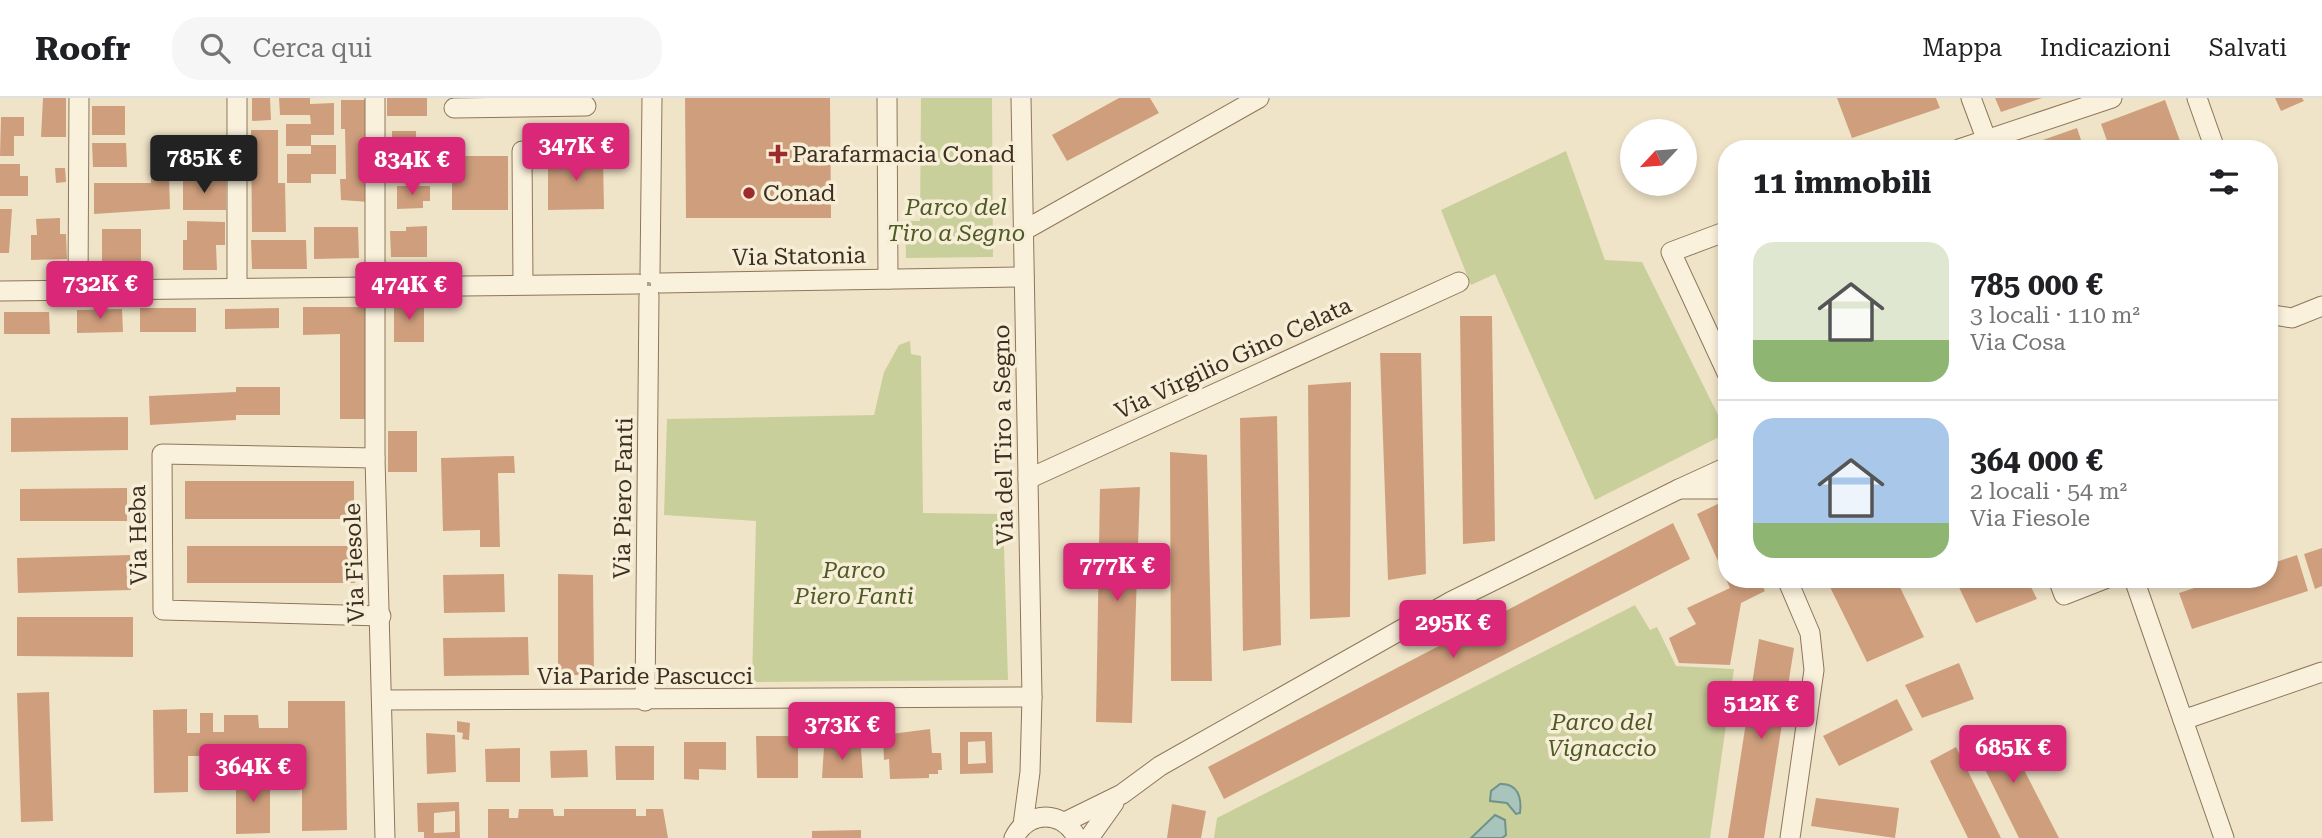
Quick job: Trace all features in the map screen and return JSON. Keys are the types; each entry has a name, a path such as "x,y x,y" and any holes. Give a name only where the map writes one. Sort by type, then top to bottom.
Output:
{"street":[{"path":"78,290 79,98"},
{"path":"237,98 237,288"},
{"name":"Via Fiesole","path":"375,98 375,458 382,615 385,838"},
{"name":"Via Piero Fanti","path":"645,701 652,98"},
{"path":"887,98 888,279"},
{"name":"Via del Tiro a Segno","path":"1014,833 1030,772 1032,697 1021,98"},
{"path":"1023,231 1259,98"},
{"path":"1971,98 1987,140"},
{"path":"1999,140 2112,98"},
{"path":"2197,98 2212,140"},
{"path":"454,108 521,102 586,106"},
{"path":"522,152 523,284"},
{"path":"1718,235 1671,252 1718,354"},
{"name":"Via Statonia","path":"0,292 1024,277"},
{"name":"Via Virgilio Gino Celata","path":"1028,480 1459,282"},
{"path":"2278,314 2292,318 2322,306"},
{"name":"Via Heba","path":"375,458 162,454 163,610 382,615"},
{"path":"1014,833 1032,819 1060,820 1122,794 1160,766 1452,601 1718,471"},
{"path":"1679,489 1718,489"},
{"path":"1790,838 1814,670 1810,633 1791,588"},
{"path":"2061,588 2064,595 2082,588"},
{"path":"2137,588 2224,838"},
{"path":"2183,720 2322,672"},
{"name":"Via Paride Pascucci","path":"383,700 645,701 1032,697"},
{"name":"Via del Tiro a Segno","path":"1030,772 1037,790 1077,838"},
{"path":"1089,838 1122,794"}],"green space":[{"name":"Parco del Tiro a Segno","path":"921,98 992,98 993,257 906,258 905,221 920,221"},
{"path":"1566,151 1605,260 1642,262 1718,415 1718,438 1595,500 1495,274 1471,285 1441,210"},
{"name":"Parco Piero Fanti","path":"910,341 911,354 921,356 923,513 1003,514 1008,680 752,682 756,521 664,515 667,419 874,415 884,372 899,345"},
{"name":"Parco del Vignaccio","path":"1635,605 1650,630 1657,627 1676,666 1734,669 1710,838 1214,838 1217,818"}],"water":[{"path":"1500,784 1511,786 1518,792 1520,813 1516,814 1507,803 1490,801 1491,791"},
{"path":"1495,815 1505,820 1506,835 1502,838 1471,838"}],"building":[{"path":"43,98 66,98 66,137 41,137"},
{"path":"252,98 270,98 271,120 252,121"},
{"path":"279,98 310,98 310,104 334,103 334,135 311,135 311,145 336,145 336,174 311,174 311,183 287,183 287,154 311,154 311,146 286,146 286,124 311,124 310,115 280,115"},
{"path":"387,98 427,98 427,116 387,116"},
{"path":"685,98 830,98 831,218 686,218"},
{"path":"1119,98 1150,98 1159,113 1067,161 1052,135"},
{"path":"1837,98 1936,98 1940,108 1852,138"},
{"path":"1995,98 2042,98 2001,112"},
{"path":"2275,98 2302,98 2304,101 2281,111"},
{"path":"341,100 368,100 369,202 341,200 340,179 346,179 345,129 341,129"},
{"path":"2165,100 2180,140 2107,140 2101,124"},
{"path":"92,106 125,106 125,135 92,135"},
{"path":"1,117 24,117 24,136 14,136 14,156 0,156"},
{"path":"2077,128 2081,140 2043,140"},
{"path":"251,130 278,130 278,183 285,183 286,232 252,232"},
{"path":"392,131 416,131 416,157 427,157 428,170 392,170"},
{"path":"188,135 227,135 227,168 189,168"},
{"path":"92,143 126,143 127,167 93,167"},
{"path":"153,145 170,145 170,163 153,163"},
{"path":"452,156 508,156 508,210 452,210"},
{"path":"548,157 603,157 604,209 548,210"},
{"path":"0,164 20,164 20,176 28,176 28,196 0,196"},
{"path":"55,168 65,168 66,182 56,183"},
{"path":"151,176 169,176 170,209 94,214 94,183 151,183"},
{"path":"183,180 226,180 226,210 183,210"},
{"path":"397,186 430,186 430,201 423,201 423,208 397,209"},
{"path":"0,209 12,209 9,253 0,253"},
{"path":"60,218 60,234 66,234 67,259 31,260 31,235 37,235 36,219"},
{"path":"187,221 225,222 225,245 216,245 217,270 183,270 183,240 187,240"},
{"path":"427,226 427,257 391,257 390,231 406,231 406,227"},
{"path":"314,227 358,227 359,258 314,259"},
{"path":"102,229 141,229 141,265 102,266"},
{"path":"251,240 306,240 307,269 252,269"},
{"path":"394,303 424,303 424,342 394,342"},
{"path":"303,307 368,307 369,419 340,419 340,334 303,335"},
{"path":"140,308 196,308 196,332 140,332"},
{"path":"279,308 279,328 225,329 225,309"},
{"path":"122,309 123,332 77,333 77,310"},
{"path":"4,312 49,312 50,334 4,334"},
{"path":"1460,316 1492,316 1495,541 1463,544"},
{"path":"1380,353 1421,353 1426,574 1388,580"},
{"path":"1351,382 1350,617 1310,619 1308,385"},
{"path":"236,387 280,387 280,415 236,415 236,420 150,425 149,396 236,392"},
{"path":"1277,416 1281,645 1243,651 1240,418"},
{"path":"128,417 128,450 11,452 11,418"},
{"path":"388,431 417,431 417,472 388,472"},
{"path":"1170,452 1207,455 1212,681 1171,681"},
{"path":"514,456 515,473 498,473 500,547 480,547 480,530 443,531 441,458"},
{"path":"185,481 354,481 354,519 185,519"},
{"path":"1140,487 1132,723 1096,722 1100,489"},
{"path":"127,488 127,521 20,521 20,489"},
{"path":"1718,504 1718,561 1697,514"},
{"path":"1673,523 1690,559 1224,799 1208,767"},
{"path":"187,546 355,546 355,583 187,583"},
{"path":"2322,548 2322,586 2315,589 2304,554"},
{"path":"130,555 131,590 18,593 17,558"},
{"path":"2297,555 2308,591 2192,629 2179,593 2194,588 2278,588 2278,561"},
{"path":"504,574 505,612 444,613 443,575"},
{"path":"558,574 593,575 594,675 558,675"},
{"path":"1730,588 1764,588 1765,591 1741,603 1730,665 1679,663 1669,638 1696,624 1687,608"},
{"path":"1830,588 1900,588 1924,637 1867,662"},
{"path":"1959,588 2032,588 2037,599 1976,623"},
{"path":"17,617 133,617 133,657 17,656"},
{"path":"528,637 529,675 444,676 443,638"},
{"path":"1759,639 1794,648 1764,838 1728,838"},
{"path":"1959,663 1974,699 1922,718 1905,685"},
{"path":"49,692 53,821 21,822 17,693"},
{"path":"1897,699 1913,730 1839,766 1823,736"},
{"path":"288,701 345,701 347,830 302,831 302,761 279,761 279,745 259,745 259,755 213,756 213,767 200,767 200,756 188,756 188,792 154,793 153,710 187,709 187,733 200,733 200,713 213,713 213,732 224,732 224,715 258,715 259,728 288,728"},
{"path":"457,721 470,723 469,740 462,739 463,733 457,732"},
{"path":"2001,725 2059,838 2019,838 1970,739"},
{"path":"930,729 932,753 941,753 942,770 938,770 938,774 929,774 929,778 890,779 889,759 884,760 883,735"},
{"path":"960,732 992,732 993,773 960,774","holes":["985,741 986,763 968,764 968,742"]},
{"path":"426,733 455,735 456,772 427,774"},
{"path":"756,736 798,736 798,778 757,778"},
{"path":"684,742 726,742 726,770 699,769 699,780 684,779"},
{"path":"829,745 861,748 863,778 822,778 824,747"},
{"path":"615,746 654,746 654,780 616,780"},
{"path":"1956,747 2001,838 1968,838 1930,761"},
{"path":"520,748 520,782 486,782 485,749"},
{"path":"587,750 588,777 551,778 550,751"},
{"path":"236,775 270,775 270,833 236,834"},
{"path":"1816,798 1899,808 1895,838 1811,826"},
{"path":"459,802 460,838 424,838 424,832 418,832 417,803","holes":["455,811 455,832 434,833 434,813"]},
{"path":"1172,804 1206,811 1201,838 1167,838"},
{"path":"488,809 509,809 509,818 518,818 519,809 553,809 554,816 564,816 564,809 636,809 636,816 646,816 646,809 663,809 668,838 488,838"},
{"path":"861,830 861,838 812,838 812,831"}],"place":[{"name":"Parafarmacia Conad","path":"778,154"},
{"name":"Conad","path":"749,193"}]}
